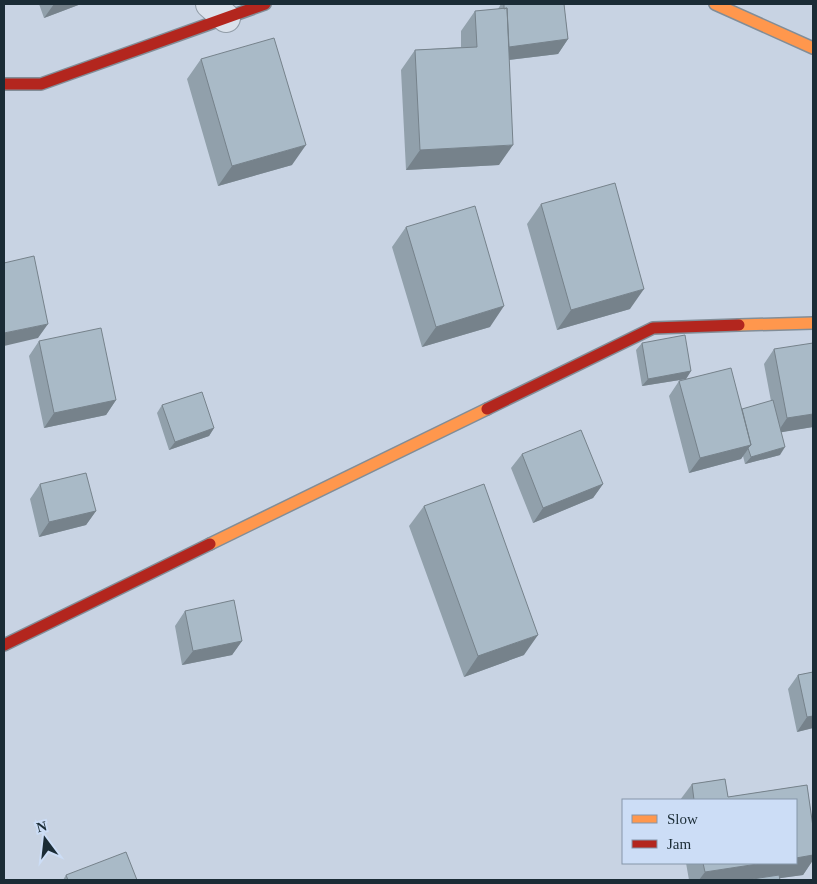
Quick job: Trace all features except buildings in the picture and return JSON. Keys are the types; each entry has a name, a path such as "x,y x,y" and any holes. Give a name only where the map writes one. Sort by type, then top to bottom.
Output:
{"street":[{"path":"4,84 41,84 218,11 265,4"},
{"path":"715,4 813,48"},
{"path":"4,645 654,328 813,323"}],"traffic: slow":[{"path":"715,4 813,48"},
{"path":"739,325 813,323"},
{"path":"210,544 487,409"}],"traffic: jam":[{"path":"4,84 41,84 265,4"},
{"path":"487,409 653,328 739,325"},
{"path":"4,645 210,544"}]}
